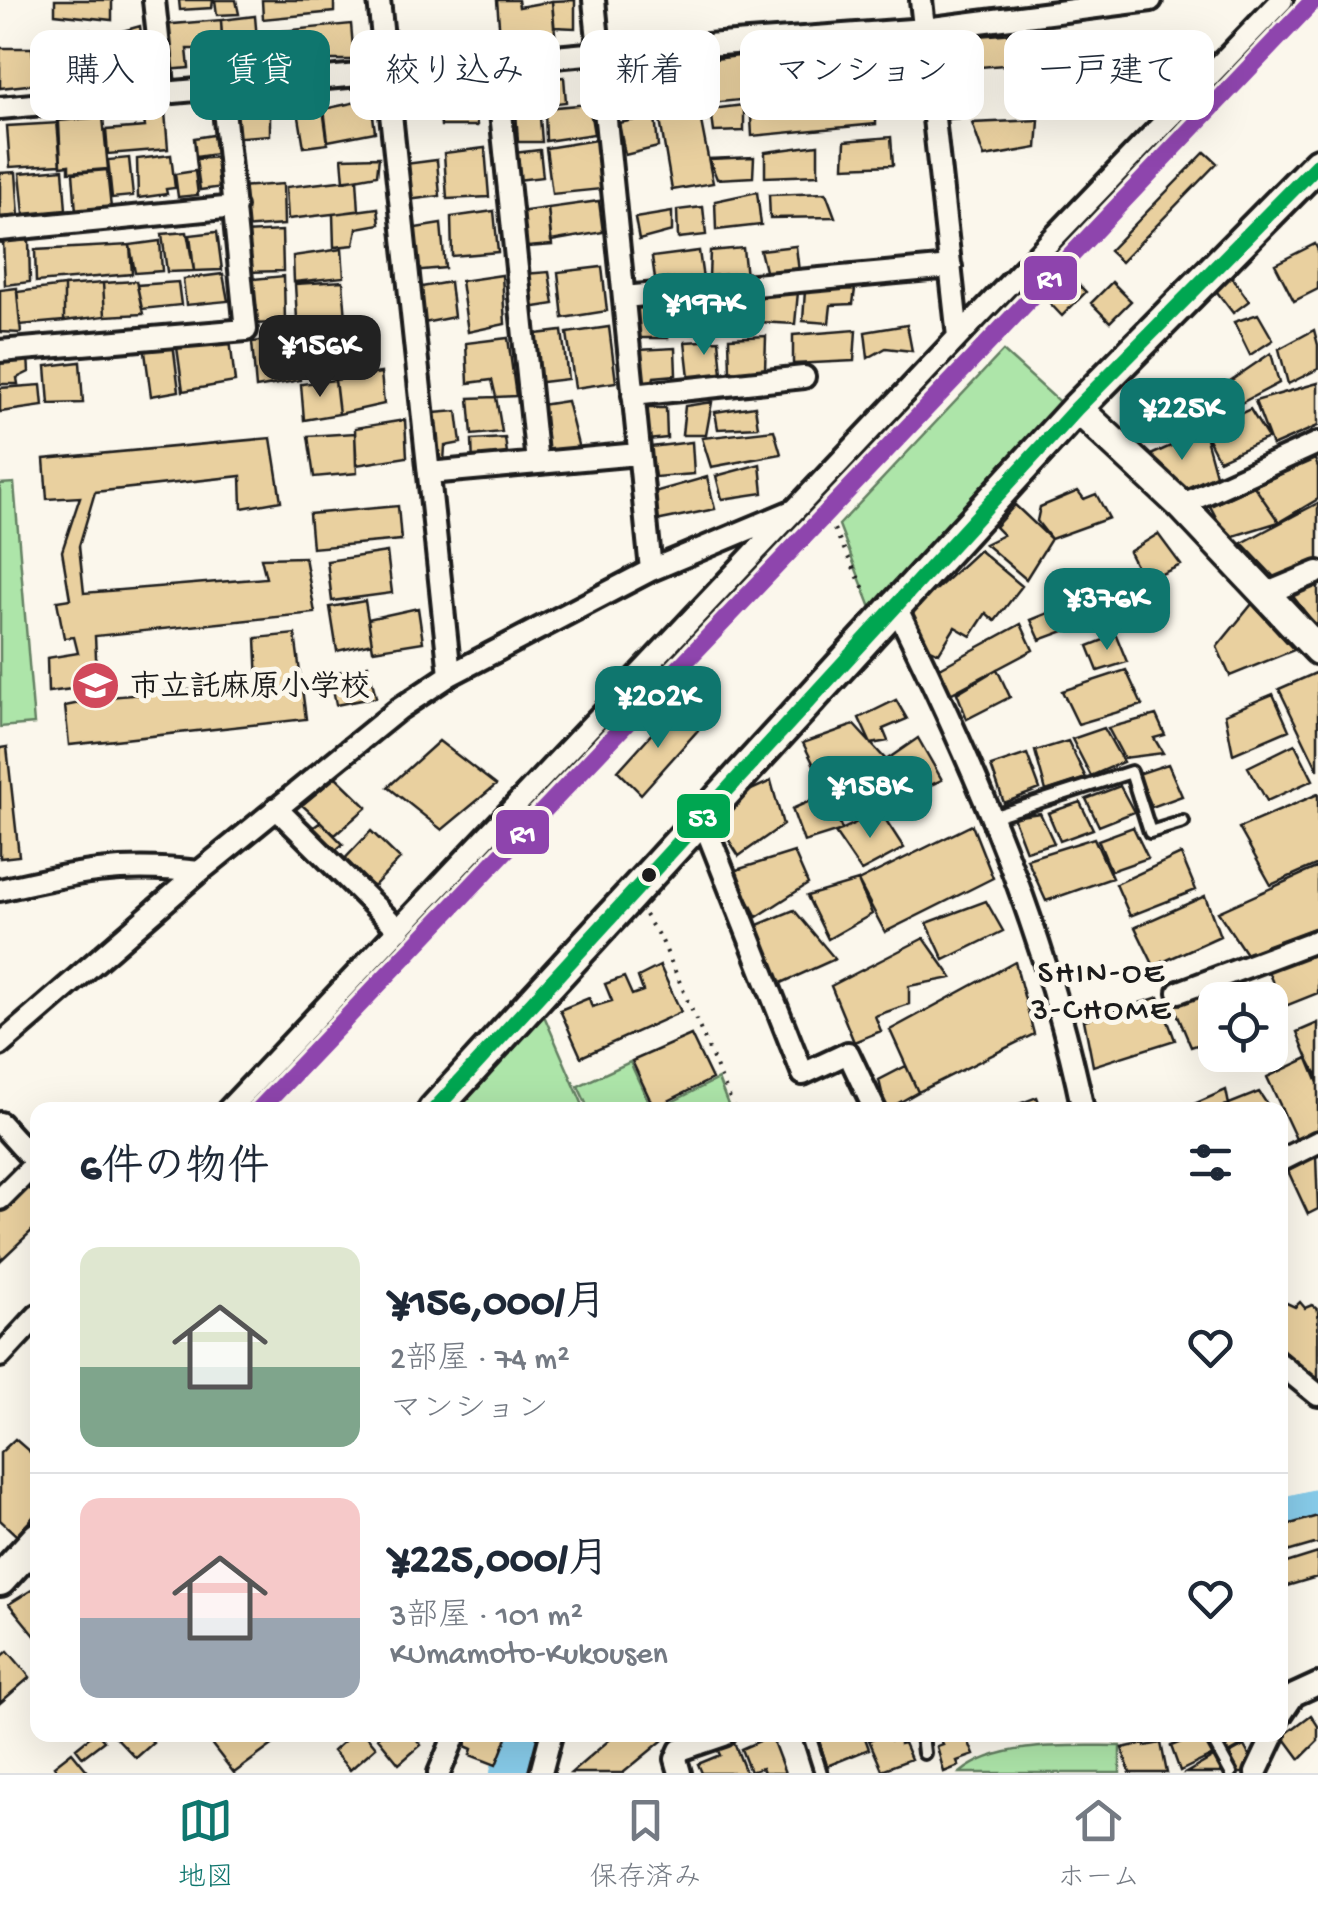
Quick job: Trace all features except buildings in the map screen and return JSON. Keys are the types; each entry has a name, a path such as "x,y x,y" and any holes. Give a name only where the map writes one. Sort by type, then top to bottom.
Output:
{"main road":[{"path":"441,1102 1078,408 1318,164"},
{"path":"0,1580 30,1547"}],"street":[{"path":"154,0 157,30"},
{"path":"379,0 382,30"},
{"path":"594,0 596,30"},
{"path":"922,0 958,336"},
{"path":"720,44 926,29 1151,0"},
{"path":"236,1102 958,336 1282,0"},
{"path":"0,108 30,105"},
{"path":"0,352 246,330 225,120"},
{"path":"392,120 450,675"},
{"path":"502,120 537,463"},
{"path":"605,120 652,570"},
{"path":"0,230 235,207"},
{"path":"624,297 951,267"},
{"path":"633,395 804,377"},
{"path":"1078,408 1182,505 1318,650"},
{"path":"1182,505 1318,444"},
{"path":"428,473 638,454"},
{"path":"0,1045 199,872 398,709 450,675 652,570 798,508"},
{"path":"1265,594 1318,572"},
{"path":"888,614 948,713 992,817 1068,1032 1082,1102"},
{"path":"276,808 398,930"},
{"path":"702,818 804,1074 848,1054 872,1102"},
{"path":"0,890 83,870 148,866 199,872"},
{"path":"1178,992 1318,940"},
{"path":"0,1123 30,1157"},
{"path":"1288,1157 1318,1142"},
{"path":"0,1199 30,1170"},
{"path":"0,1356 30,1324"},
{"path":"1288,1371 1318,1395"},
{"path":"1288,1704 1294,1695 1318,1684"},
{"path":"439,1773 452,1742"},
{"path":"541,1773 549,1742"},
{"path":"680,1773 676,1759 680,1750 703,1742"},
{"path":"1256,1773 1271,1742"}],"lane":[{"path":"992,817 1130,772 1150,832 1183,822"},
{"path":"811,1742 821,1773"},
{"path":"923,1742 924,1753"},
{"path":"1214,1742 1231,1773"}],"path":[{"path":"798,508 826,513 888,614"},
{"path":"631,895 662,941 732,1102"}],"green space":[{"path":"1003,351 1065,407 873,613 839,525"},
{"path":"14,483 34,724 0,727 0,484"},
{"path":"542,1011 582,1102 457,1102"},
{"path":"630,1062 648,1102 585,1102 578,1086"},
{"path":"718,1079 727,1102 672,1102"},
{"path":"1120,1746 1120,1773 960,1773 994,1755 1014,1750"}],"waterway":[{"path":"1288,1517 1318,1510"},
{"path":"511,1773 522,1742"}],"transit line":[{"name":"R1","path":"267,1102 1314,0"},
{"name":"53","path":"441,1102 1077,408 1318,164"}],"place":[{"name":"市立託麻原小学校","path":"95,685"}],"district":[{"name":"SHIN-OE 3-CHOME","path":"1102,988"}]}
